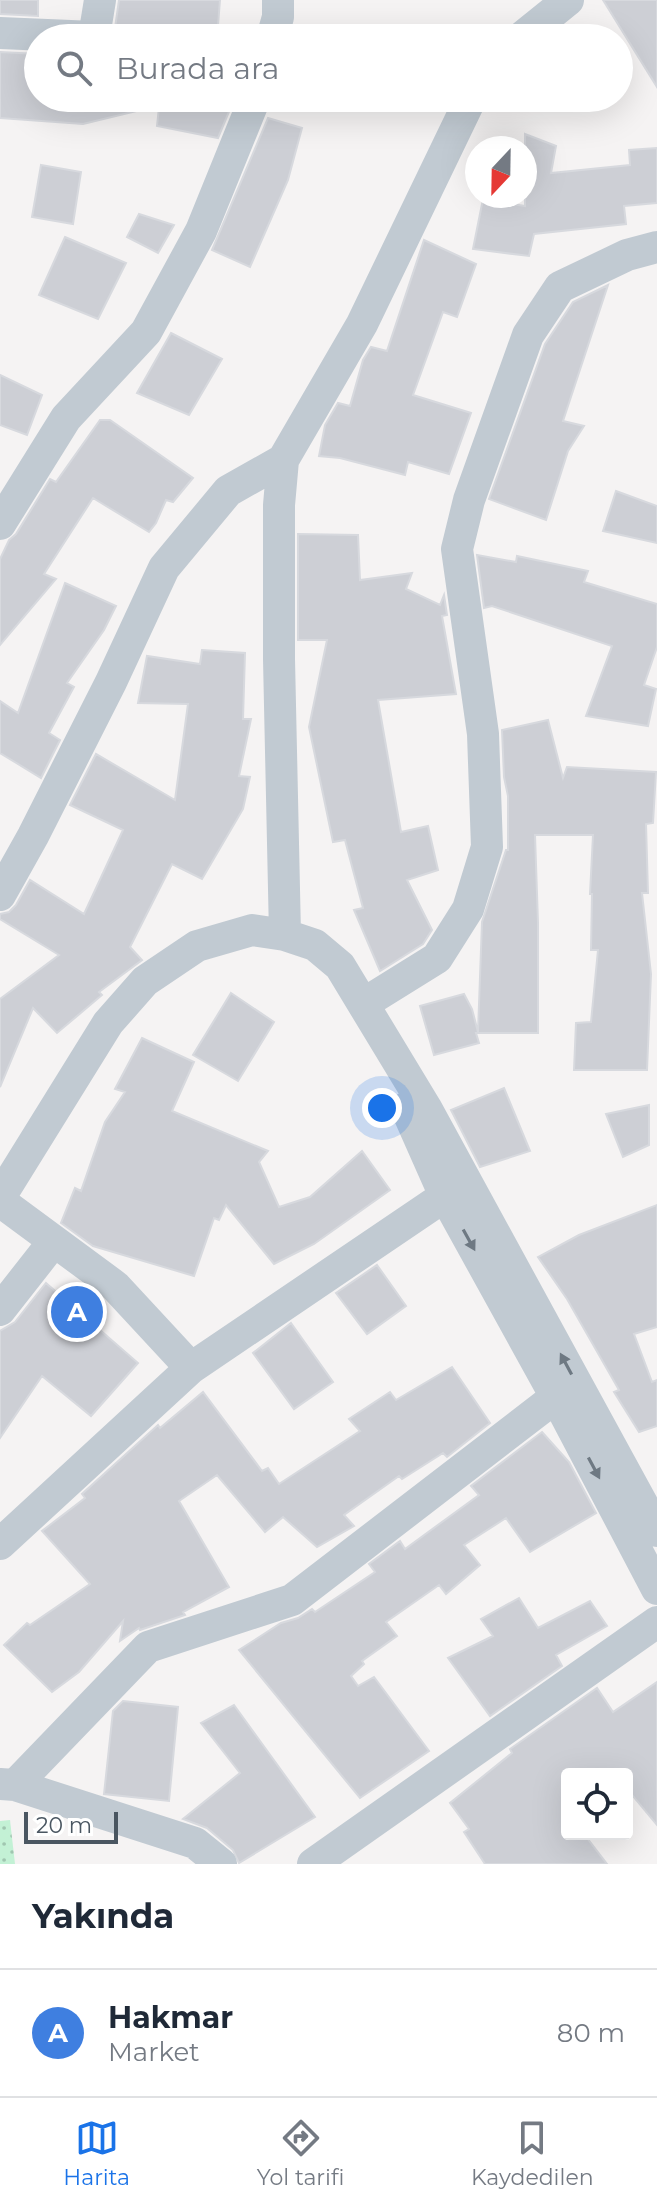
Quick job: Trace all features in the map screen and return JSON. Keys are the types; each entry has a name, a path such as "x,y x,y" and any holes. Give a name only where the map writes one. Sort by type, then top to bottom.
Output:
{"street":[{"path":"96,24 100,0"},
{"path":"276,24 278,0"},
{"path":"538,24 568,0"},
{"path":"0,33 24,34"},
{"path":"0,524 66,418 146,332 201,231 249,112"},
{"path":"285,935 279,659 279,505 283,460 362,324 464,112"},
{"path":"363,1004 437,958 468,909 487,847 483,734 457,549 469,500 528,335 560,287 627,255 657,247"},
{"path":"0,895 104,696 164,568 228,491 283,460"},
{"path":"191,1368 115,1286 0,1199 108,1023 145,981 197,946 252,930 285,935 315,945 340,966 386,1039 656,1526"},
{"path":"386,1039 409,1117 445,1196 657,1589"},
{"path":"0,1544 191,1368 445,1196"},
{"path":"0,1310 54,1241"},
{"path":"221,1864 195,1843 7,1784 148,1647 292,1600 556,1397"},
{"path":"313,1864 657,1622"}],"green space":[{"path":"10,1820 15,1864 0,1864 0,1821"}],"building":[{"path":"0,0 38,0 38,16 0,14"},
{"path":"119,0 220,0 218,24 116,24"},
{"path":"603,0 657,0 657,87 633,48 633,24 618,24"},
{"path":"0,52 24,53 24,112 132,112 83,124 0,118"},
{"path":"158,112 229,112 218,138 157,126"},
{"path":"268,118 302,128 288,180 250,267 212,250"},
{"path":"537,139 556,146 551,173 630,165 629,150 657,148 657,203 624,206 626,224 534,234 529,256 473,249 481,208 537,208"},
{"path":"41,165 81,172 73,224 32,217"},
{"path":"139,214 174,225 158,253 127,237"},
{"path":"65,237 126,263 98,319 39,295"},
{"path":"424,240 476,264 457,317 443,312 413,395 471,413 449,474 408,462 405,475 340,458 319,456 325,425 338,403 350,406 363,360 371,347 387,351"},
{"path":"608,285 563,421 584,426 568,451 546,520 489,499 545,344 573,302"},
{"path":"171,333 222,359 189,415 137,393"},
{"path":"0,375 42,395 27,435 0,425"},
{"path":"100,420 110,420 193,478 173,502 166,500 149,532 93,498 44,574 56,579 0,645 0,559 9,540 16,534 50,479 56,482"},
{"path":"616,491 657,506 657,543 603,531"},
{"path":"298,534 358,535 360,580 412,573 406,589 440,605 444,595 447,615 442,616 456,694 378,700 401,832 428,826 438,870 407,880 432,930 423,944 380,971 354,910 363,908 345,840 333,842 309,727 327,640 298,640"},
{"path":"477,555 516,562 517,556 588,571 584,582 657,604 657,647 644,685 656,689 648,726 586,716 612,646 492,606 484,608"},
{"path":"65,583 116,606 104,630 67,683 74,687 49,733 60,740 41,778 0,753 0,701 18,713"},
{"path":"202,650 245,653 243,719 251,719 239,776 250,777 243,809 202,879 172,864 130,947 142,960 99,992 102,995 57,1033 33,1008 0,1087 0,999 59,955 0,919 0,914 9,912 16,905 30,880 84,914 123,830 70,805 96,754 175,800 188,704 138,703 147,656 200,664"},
{"path":"548,720 563,778 567,767 656,772 653,823 646,824 648,893 642,893 651,974 647,1070 574,1070 576,1023 591,1022 598,950 591,950 593,835 535,835 538,1033 476,1033 479,1043 434,1055 420,1006 464,994 478,1032 482,922 508,850 508,796 502,730"},
{"path":"231,993 274,1022 238,1081 193,1055"},
{"path":"142,1038 194,1062 172,1111 268,1151 259,1162 279,1207 310,1197 362,1151 390,1190 314,1244 274,1264 226,1205 219,1220 214,1218 194,1276 93,1246 61,1223 75,1188 81,1191 105,1122 125,1092 115,1089"},
{"path":"504,1088 530,1151 480,1167 451,1110"},
{"path":"649,1105 649,1145 623,1157 606,1114"},
{"path":"657,1205 657,1327 634,1334 652,1382 657,1380 657,1426 639,1432 614,1392 619,1390 567,1299 538,1257 579,1235"},
{"path":"377,1265 406,1306 367,1334 336,1293"},
{"path":"46,1283 138,1363 91,1416 42,1376 0,1438 0,1331 15,1322"},
{"path":"291,1323 333,1382 294,1409 253,1353"},
{"path":"452,1367 490,1423 447,1457 443,1453 402,1479 399,1476 344,1515 354,1526 317,1547 283,1517 265,1532 217,1475 179,1501 229,1587 183,1612 185,1615 139,1628 120,1641 123,1621 79,1672 52,1692 4,1645 27,1623 30,1625 90,1584 42,1531 85,1498 82,1494 158,1425 160,1428 203,1392 262,1471 268,1468 279,1484 360,1431 349,1419 390,1392 396,1400"},
{"path":"542,1432 569,1462 596,1513 530,1552 506,1518 464,1545 480,1565 446,1594 439,1585 386,1622 397,1636 362,1661 364,1664 351,1676 358,1686 374,1677 429,1751 360,1798 239,1650 281,1623 298,1618 312,1609 315,1612 375,1572 369,1564 400,1541 405,1549 479,1495 471,1486"},
{"path":"519,1598 538,1628 590,1601 607,1626 556,1655 562,1666 490,1716 448,1658 493,1636 481,1619"},
{"path":"657,1682 657,1825 633,1796 633,1768 561,1768 561,1840 589,1840 607,1864 485,1864 464,1832 469,1829 450,1803 512,1753 510,1749 597,1688 613,1712"},
{"path":"123,1701 178,1707 169,1801 104,1794 113,1711"},
{"path":"234,1705 315,1817 239,1863 233,1850 207,1828 183,1819 240,1773 201,1723"}],"place":[{"name":"Hakmar","path":"77,1312"}]}
